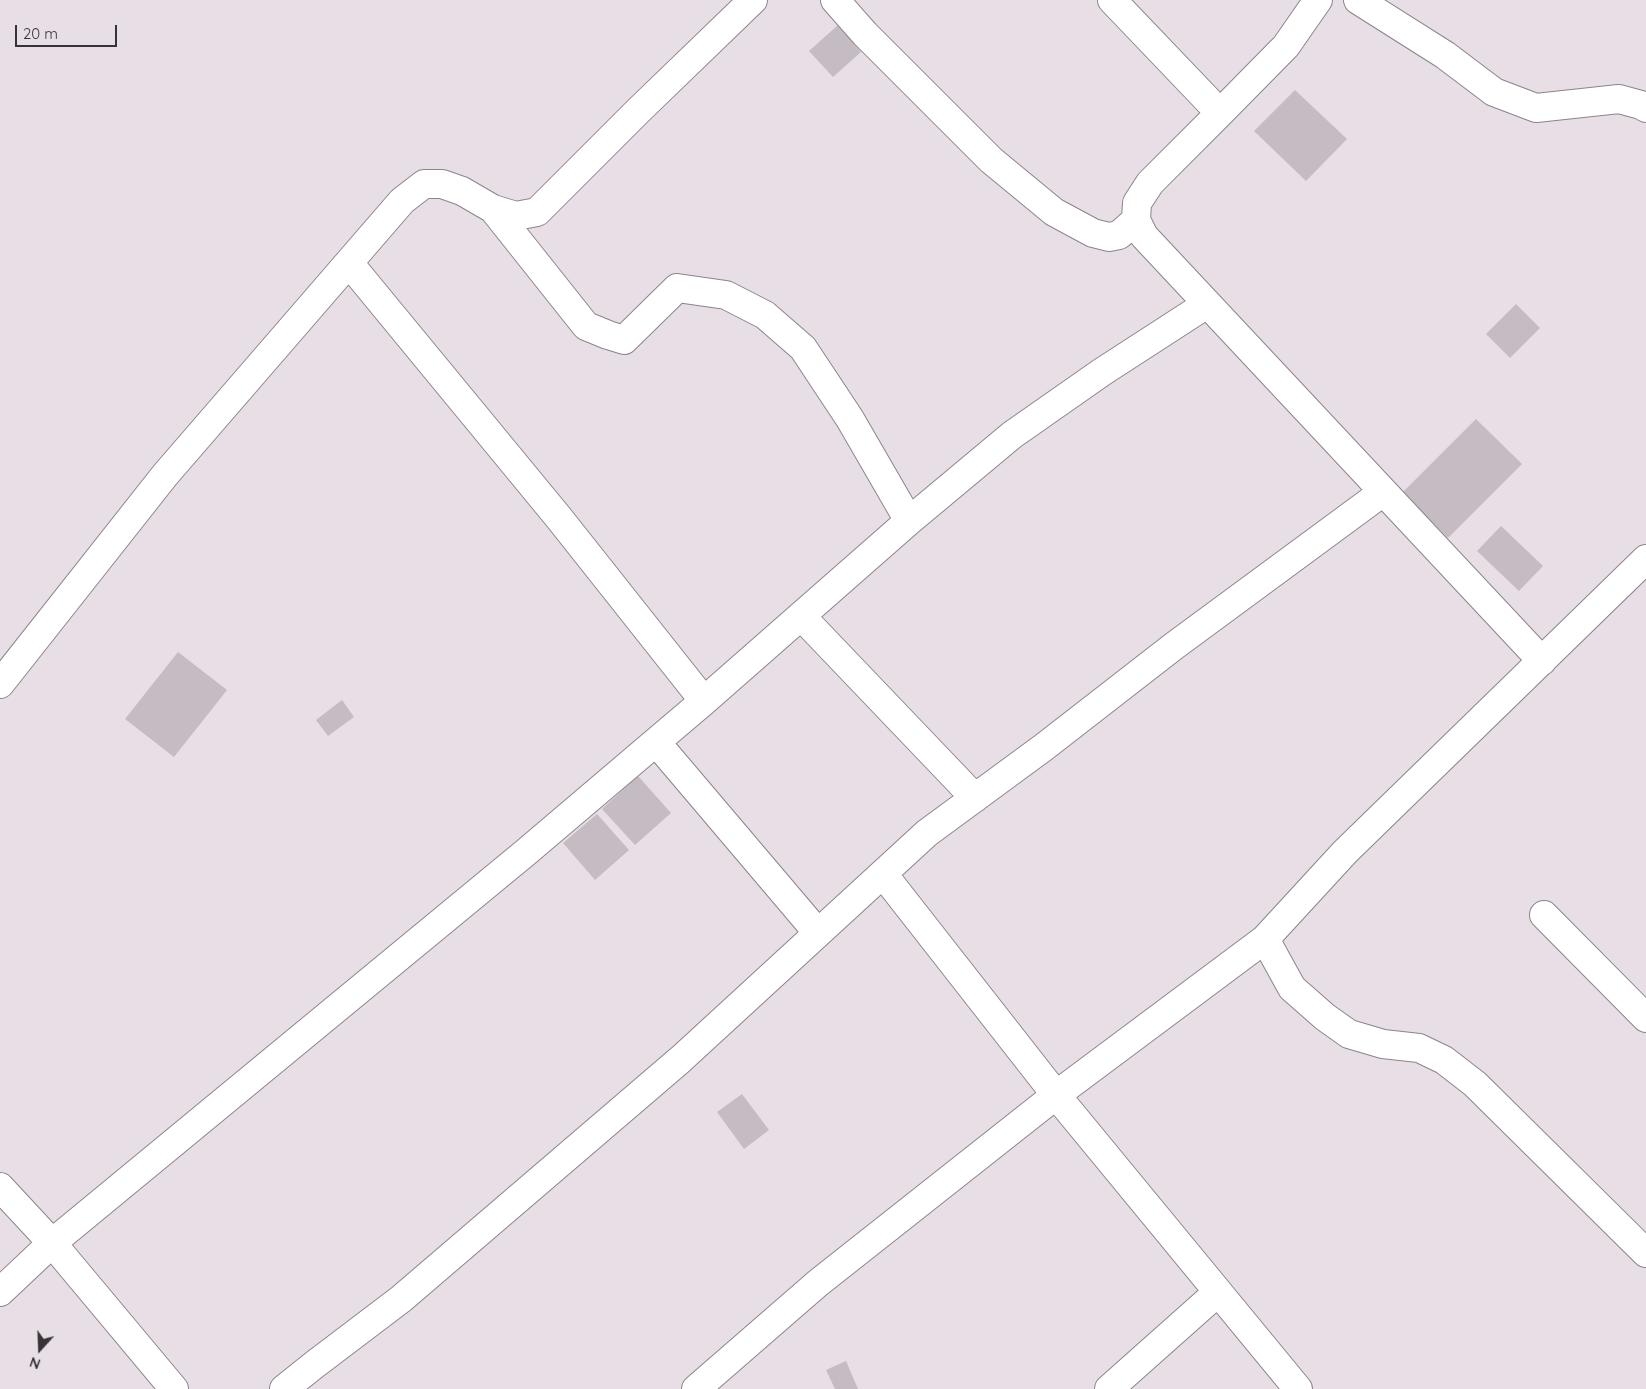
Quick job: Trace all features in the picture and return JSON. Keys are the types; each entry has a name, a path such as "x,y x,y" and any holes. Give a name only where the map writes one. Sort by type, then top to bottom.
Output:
{"street":[{"path":"0,684 165,474 402,201 424,184 442,184 462,191 493,208 516,216 537,212 753,0"},
{"path":"835,0 865,34 991,160 1054,212 1093,233 1109,237 1119,235 1136,220"},
{"path":"1112,0 1220,113"},
{"path":"1318,0 1286,46 1150,183 1137,204 1136,220 1144,236 1542,661"},
{"path":"1358,0 1445,55 1494,92 1536,108 1620,99 1646,108"},
{"path":"493,208 586,326 608,335 624,340 677,288 726,295 765,316 803,348 850,419 909,521"},
{"path":"349,263 565,525 704,700"},
{"path":"0,1292 52,1243 656,742 909,521 1012,435 1102,372 1207,304"},
{"path":"284,1389 409,1293 681,1059 927,833 1044,747 1174,646 1383,492"},
{"path":"696,1389 818,1283 1056,1095 1265,938 1345,852 1646,559"},
{"path":"801,616 975,798"},
{"path":"656,742 818,933"},
{"path":"883,874 1056,1095 1298,1389"},
{"path":"1544,915 1646,1018"},
{"path":"1265,938 1292,988 1325,1018 1349,1034 1383,1044 1418,1048 1444,1060 1476,1084 1646,1253"},
{"path":"0,1187 52,1243 174,1389"},
{"path":"1109,1389 1218,1292"}],"building":[{"path":"838,25 861,52 833,77 809,51"},
{"path":"1295,90 1347,139 1306,181 1254,131"},
{"path":"1516,304 1540,328 1510,358 1486,334"},
{"path":"1476,419 1522,464 1448,538 1402,493"},
{"path":"1501,526 1543,566 1519,591 1477,551"},
{"path":"178,652 227,690 174,757 125,719"},
{"path":"342,700 354,717 328,736 316,720"},
{"path":"638,776 671,813 635,845 602,809"},
{"path":"597,814 629,850 595,880 563,843"},
{"path":"742,1094 769,1130 744,1149 717,1112"},
{"path":"846,1361 858,1389 835,1389 826,1370"}]}
